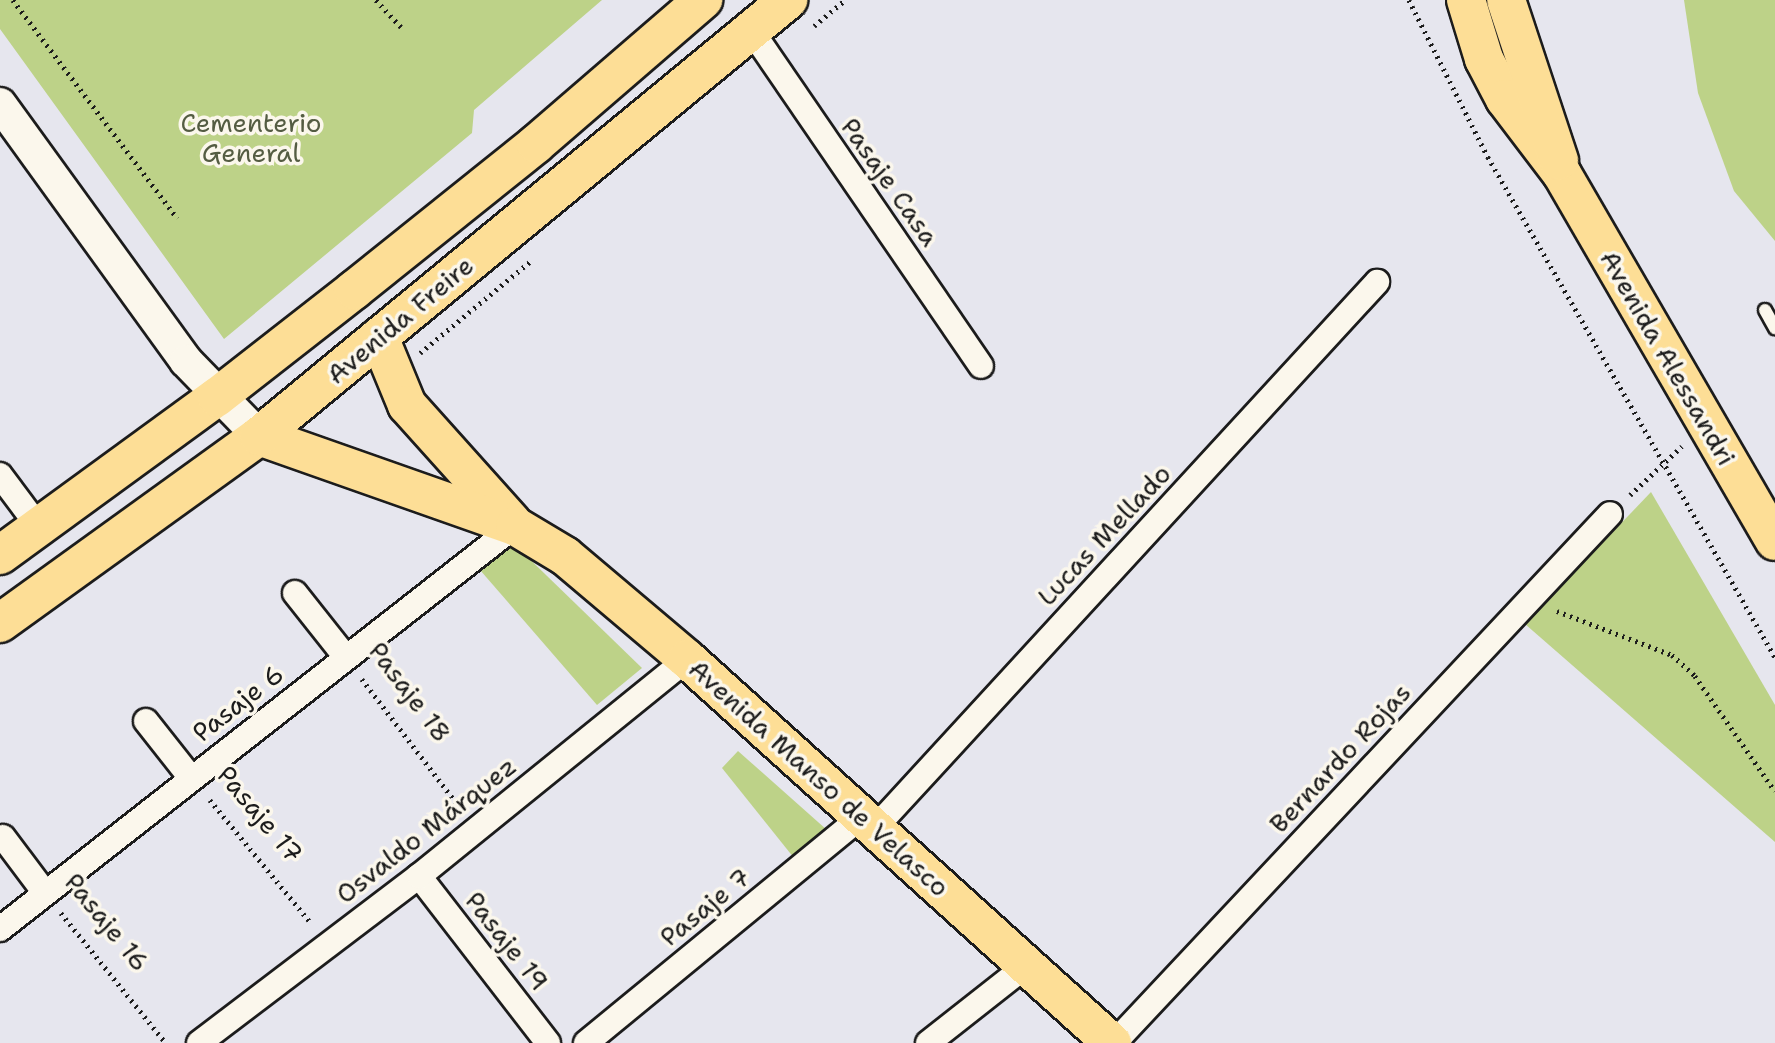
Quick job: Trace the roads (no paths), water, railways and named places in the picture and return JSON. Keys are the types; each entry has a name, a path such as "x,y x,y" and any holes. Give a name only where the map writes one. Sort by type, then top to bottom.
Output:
{"main road":[{"name":"Avenida Freire","path":"0,555 217,397 536,144 703,0"},
{"name":"Avenida Freire","path":"0,623 259,436 788,0"},
{"path":"1466,0 1485,59 1505,99 1562,174"},
{"path":"1506,0 1549,122 1562,174"},
{"name":"Avenida Alessandri","path":"1562,174 1775,541"},
{"name":"Avenida Manso de Velasco","path":"379,337 407,405 515,526"},
{"name":"Avenida Manso de Velasco","path":"259,436 515,526 593,577 1113,1043"}],"street":[{"name":"Pasaje Casa","path":"751,30 981,366"},
{"name":"Avenida Manso de Velasco","path":"0,104 163,332 217,397 259,436"},
{"name":"Lucas Mellado","path":"869,822 1377,282"},
{"path":"0,475 38,526"},
{"name":"Bernardo Rojas","path":"1113,1043 1610,514"},
{"name":"Pasaje 6","path":"0,929 345,656 515,526"},
{"name":"Pasaje 18","path":"295,593 345,656"},
{"name":"Osvaldo Márquez","path":"212,1039 687,659"},
{"name":"Pasaje 17","path":"146,721 191,778"},
{"name":"Pasaje 7","path":"586,1043 869,822"},
{"name":"Pasaje 16","path":"2,837 45,893"},
{"name":"Pasaje 19","path":"419,876 548,1043"},
{"path":"928,1043 1027,965"}],"lane":[{"path":"1765,310 1775,328"}],"park label":[{"name":"Cementerio General","path":"251,138"}]}
